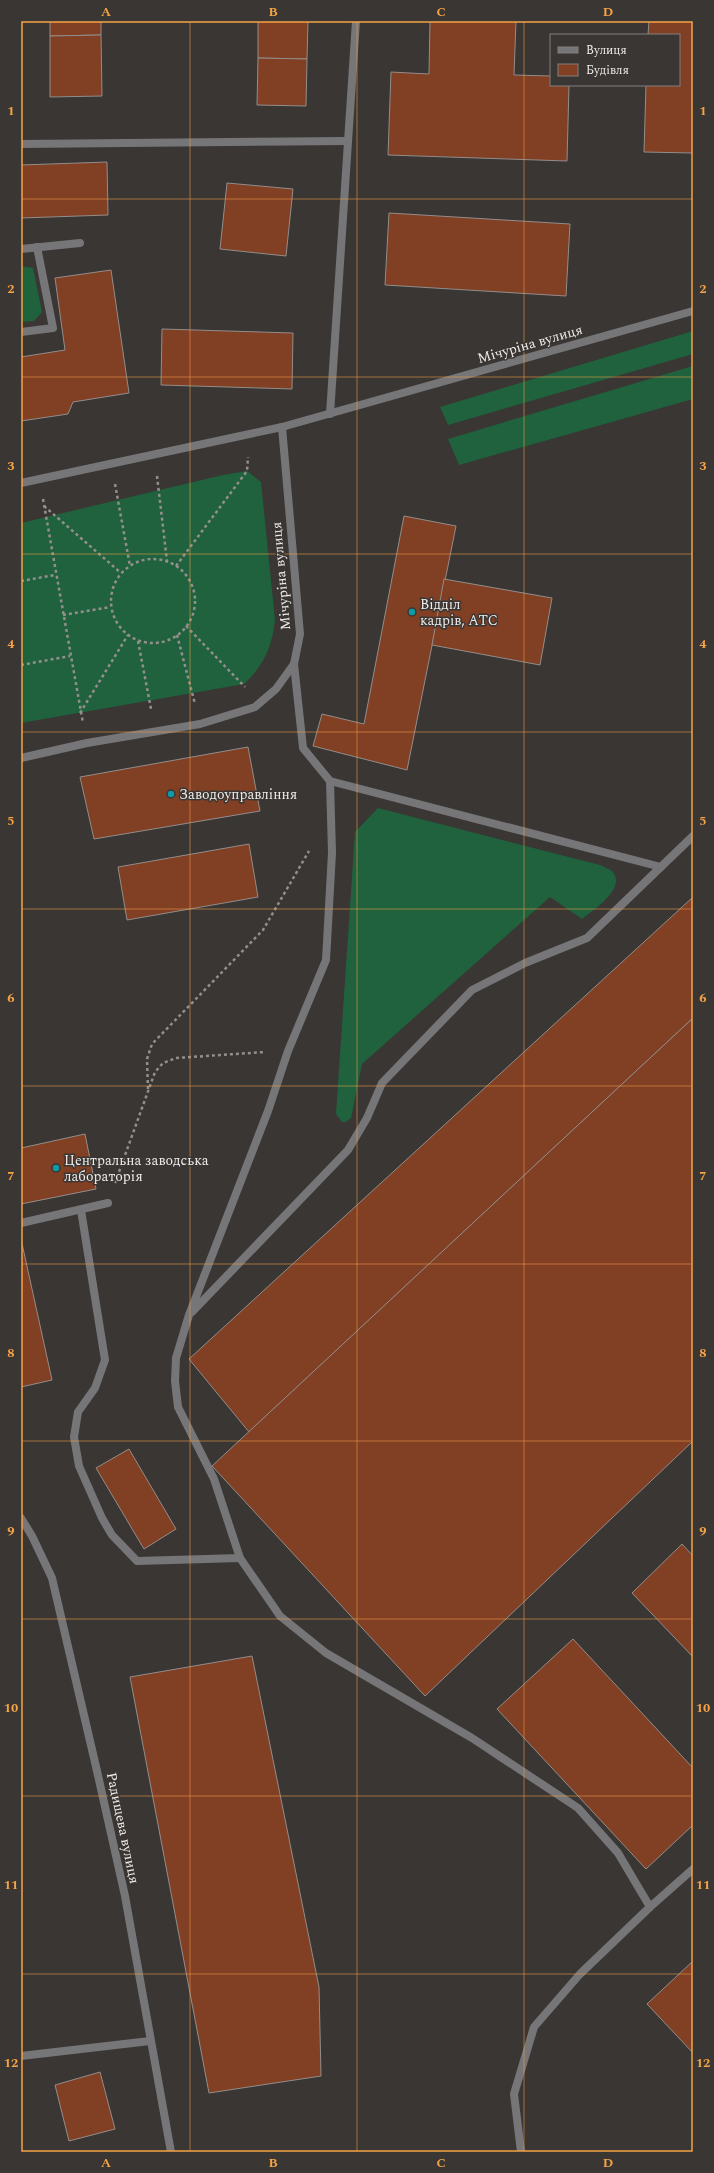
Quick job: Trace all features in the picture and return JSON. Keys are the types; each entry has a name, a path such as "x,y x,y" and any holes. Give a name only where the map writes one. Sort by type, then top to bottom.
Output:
{"street":[{"path":"330,414 356,21"},
{"path":"21,144 348,141"},
{"path":"21,249 80,243"},
{"path":"21,332 53,328 37,247"},
{"name":"Мічуріна вулиця","path":"21,483 154,456 282,427 693,311"},
{"name":"Мічуріна вулиця","path":"21,758 87,743 200,724 255,707 276,689 294,664 300,634 282,427"},
{"path":"294,664 304,748 330,782 332,853 326,960 288,1051 268,1111 189,1314 176,1358 175,1381 178,1407 214,1479 240,1558 280,1616 326,1653 472,1738 578,1808 618,1853 650,1907"},
{"path":"330,782 661,867"},
{"path":"189,1314 348,1150 367,1118 382,1083 472,990 525,963 587,938 693,836"},
{"path":"21,1223 81,1210 108,1202"},
{"path":"81,1210 106,1360 95,1388 78,1412 74,1437 79,1466 102,1518 112,1535 137,1560 240,1558"},
{"name":"Радищева вулиця","path":"21,1518 32,1536 54,1585 125,1896 171,2152"},
{"path":"521,2152 514,2094 534,2027 580,1974 650,1907 693,1869"},
{"path":"21,2056 150,2041"}],"path":[{"path":"176,566 247,471 250,435"},
{"path":"154,456 167,561"},
{"path":"111,465 130,566"},
{"path":"39,479 80,713 87,743"},
{"path":"44,506 121,573"},
{"path":"150,559 167,561 176,566 192,583 195,599 193,616 186,626 171,640 154,644 138,641 123,632 114,619 110,607 112,586 121,573 135,562 150,559"},
{"path":"21,581 56,575"},
{"path":"63,616 110,607"},
{"path":"186,626 244,684 255,707"},
{"path":"80,713 128,635"},
{"path":"177,635 200,724"},
{"path":"138,641 156,731"},
{"path":"21,665 70,656"},
{"path":"148,1089 147,1059 152,1044 263,930 310,848"},
{"path":"108,1202 148,1089 155,1072 163,1063 176,1058 288,1051"}],"green space":[{"path":"21,266 33,268 42,312 34,321 21,322"},
{"path":"693,331 693,354 448,425 440,407"},
{"path":"693,366 693,399 459,465 448,439"},
{"path":"247,471 261,482 275,620 272,639 266,655 262,663 251,677 244,684 21,723 21,523 223,475"},
{"path":"378,808 600,865 612,871 616,878 612,892 600,905 582,919 550,897 362,1064 351,1118 346,1122 342,1122 336,1114 355,832"}],"building":[{"path":"50,21 101,21 101,35 50,36"},
{"path":"258,21 308,21 307,59 258,58"},
{"path":"430,21 516,21 514,75 550,76 550,86 569,86 567,161 388,155 391,72 429,74"},
{"path":"649,21 693,21 693,153 644,152 646,86 680,86 680,34 648,34"},
{"path":"101,35 102,96 50,97 50,36"},
{"path":"258,58 307,59 306,106 257,105"},
{"path":"107,162 108,215 21,218 21,165"},
{"path":"227,183 293,189 286,256 220,249"},
{"path":"389,213 570,224 566,296 385,285"},
{"path":"111,270 129,393 73,402 68,414 21,421 21,357 65,350 55,278"},
{"path":"162,329 293,333 292,389 161,385"},
{"name":"Відділ кадрів, АТС","path":"404,516 456,526 407,770 313,746 322,714 364,724"},
{"path":"444,579 552,598 540,665 432,645"},
{"name":"Заводоуправління","path":"248,747 260,811 94,839 80,777"},
{"path":"249,844 258,897 127,920 118,867"},
{"path":"693,897 693,1018 249,1432 189,1359"},
{"path":"693,1018 693,1441 425,1696 212,1466"},
{"name":"Центральна заводська лабораторія","path":"85,1134 96,1189 21,1204 21,1148"},
{"path":"21,1239 52,1380 21,1387"},
{"path":"129,1449 176,1529 144,1549 96,1468"},
{"path":"682,1544 693,1556 693,1657 632,1593"},
{"path":"573,1639 693,1768 693,1825 646,1869 497,1709"},
{"path":"252,1656 319,1987 321,2076 209,2093 130,1677"},
{"path":"693,1961 693,2053 647,2004"},
{"path":"100,2072 115,2129 69,2141 55,2085"}],"place":[{"name":"Відділ кадрів, АТС","path":"412,612"},
{"name":"Заводоуправління","path":"171,794"},
{"name":"Центральна заводська лабораторія","path":"56,1168"}]}
